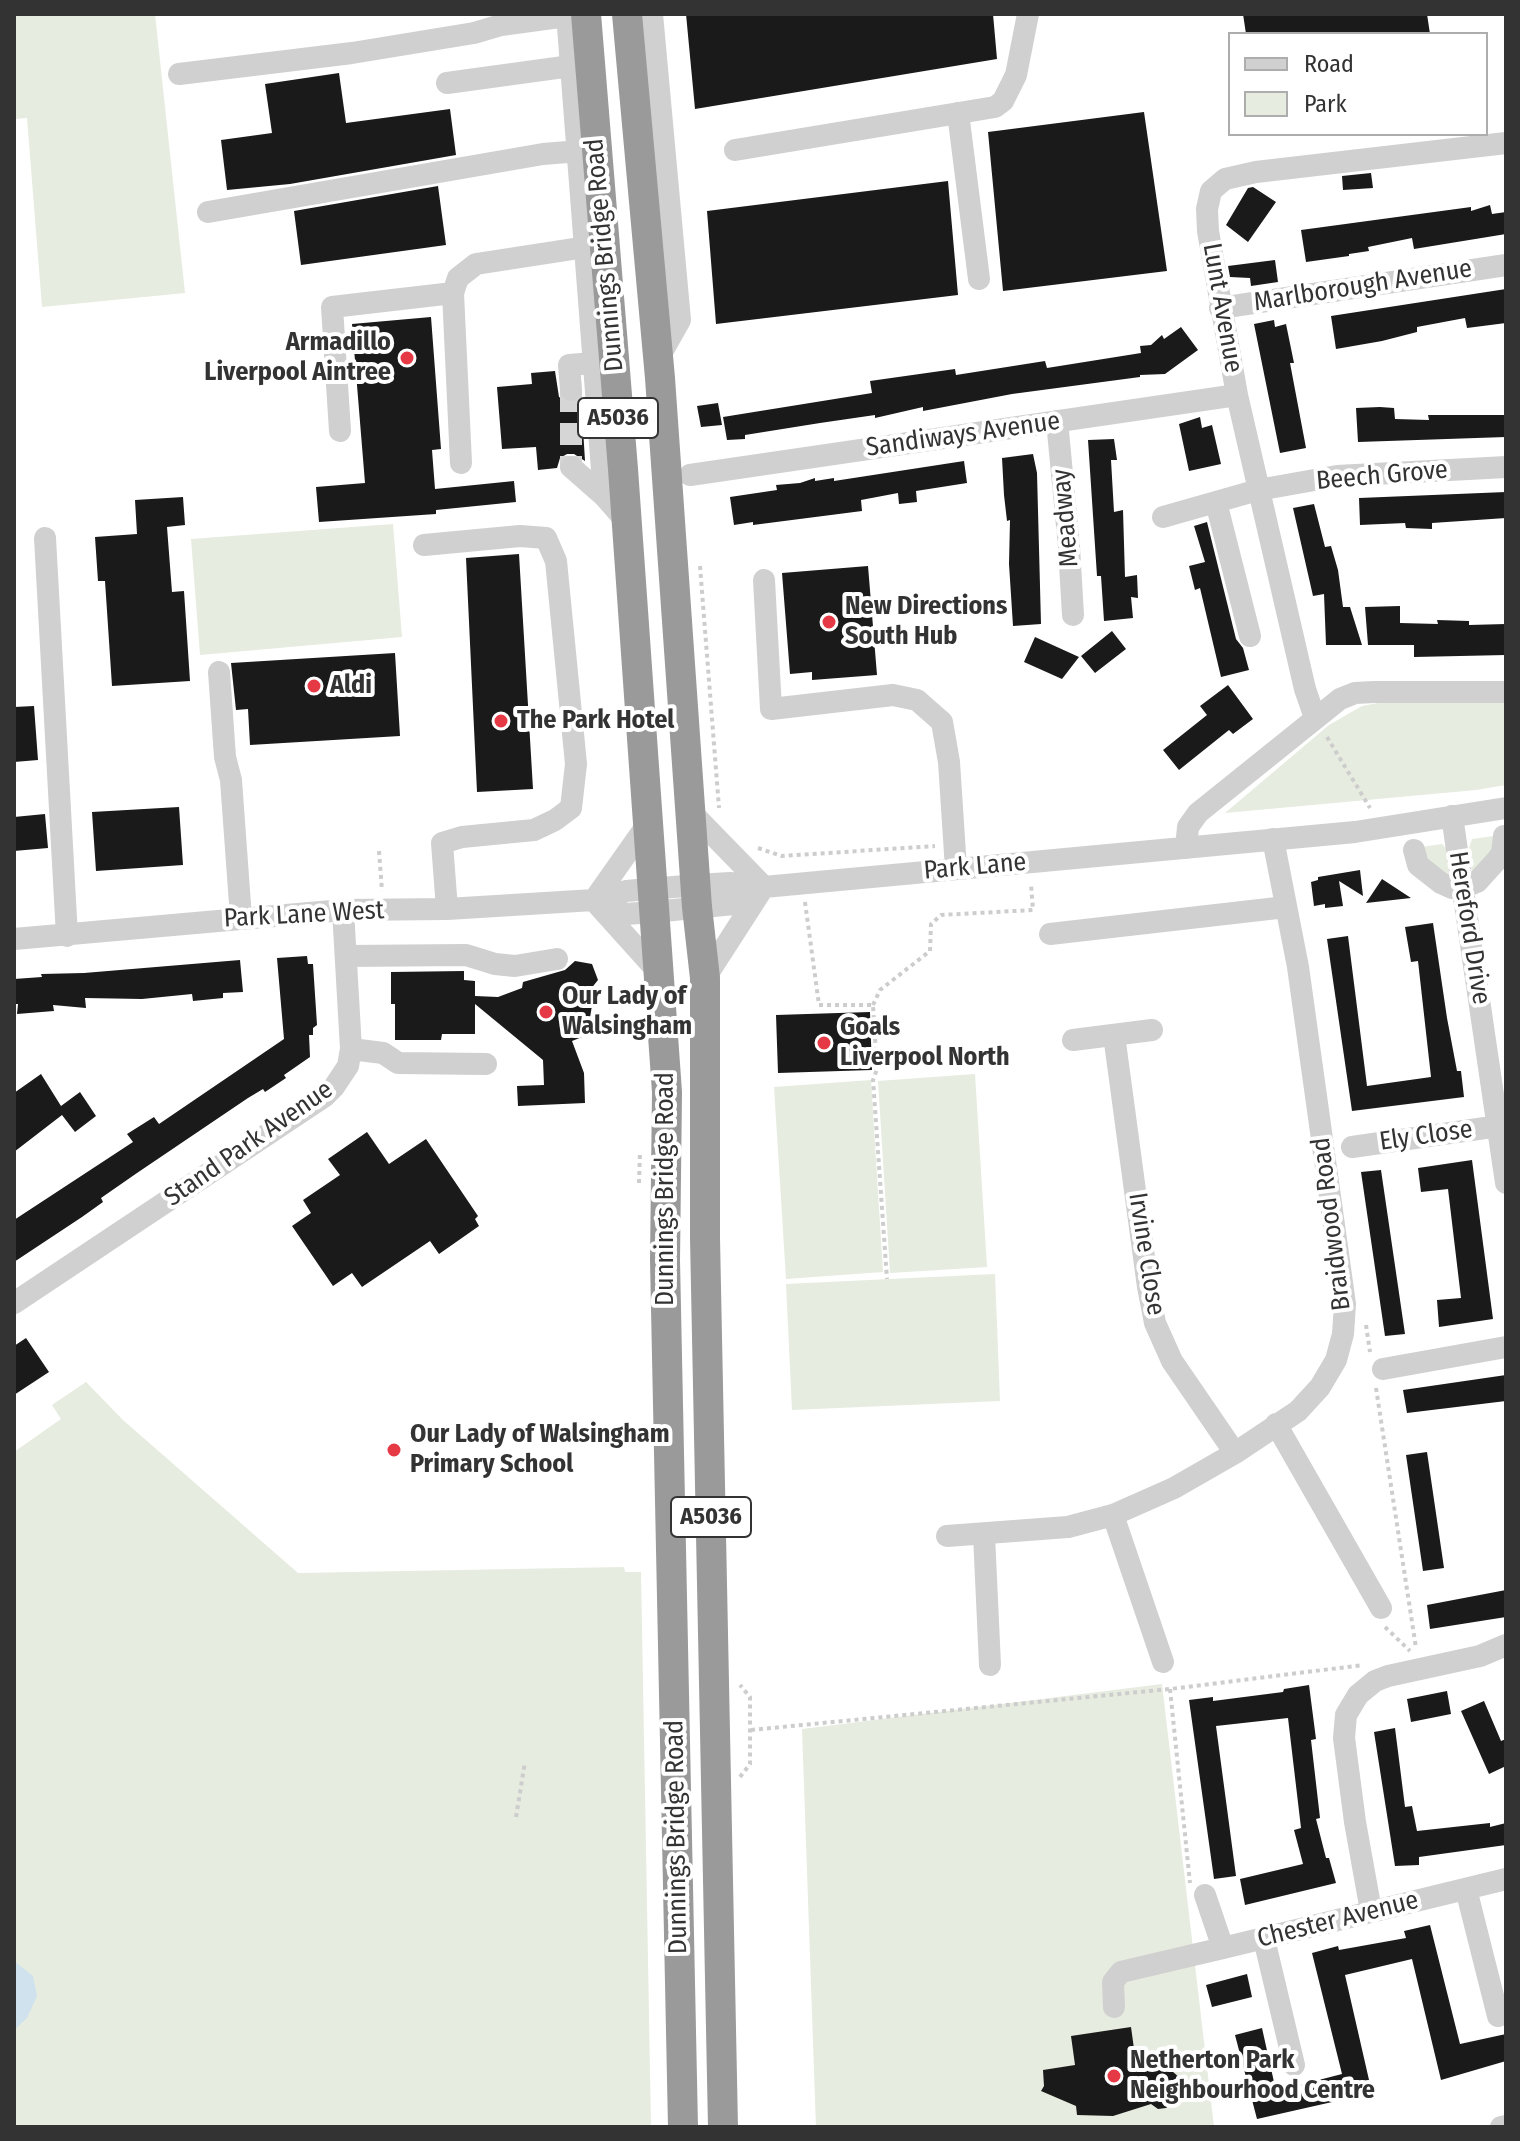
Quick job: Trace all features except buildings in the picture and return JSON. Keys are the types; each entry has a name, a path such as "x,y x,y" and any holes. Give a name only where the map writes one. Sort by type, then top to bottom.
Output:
{"highway":[{"name":"Dunnings Bridge Road","path":"627,14 658,359 692,813 676,898"},
{"name":"Dunnings Bridge Road","path":"573,15 604,363 626,521 649,822 705,978 705,1251 723,2127"},
{"path":"604,363 658,359"},
{"path":"660,974 680,934 676,898"},
{"name":"Dunnings Bridge Road","path":"660,974 667,1092 665,1270 683,2127"}],"street":[{"path":"652,14 680,320 658,359"},
{"path":"735,150 995,107 1003,101 1016,75 1028,14"},
{"path":"179,74 352,53 573,15 571,66 587,151 543,154 208,212"},
{"path":"447,83 571,66"},
{"path":"958,113 979,279"},
{"name":"Lunt Avenue","path":"1315,718 1305,689 1237,395 1220,308 1207,209 1211,191 1225,179 1256,172 1506,143"},
{"path":"461,463 453,293 458,278 476,264 594,245"},
{"name":"Marlborough Avenue","path":"1220,308 1506,265"},
{"path":"340,431 332,307 453,293"},
{"path":"571,390 569,365 604,363 604,496"},
{"name":"Sandiways Avenue","path":"690,475 1237,395"},
{"name":"Meadway","path":"1057,421 1073,615"},
{"path":"571,467 604,496 626,521"},
{"name":"Beech Grove","path":"1163,517 1258,490 1337,476 1506,467"},
{"path":"1216,502 1250,636"},
{"path":"424,545 520,536 546,538 556,561 576,764 571,808 555,820 534,830 462,837 442,843 447,909"},
{"path":"45,538 67,936"},
{"path":"764,580 771,709 893,695 917,700 942,722 949,762 956,869"},
{"path":"219,672 241,918"},
{"path":"1186,848 1188,827 1198,813 1340,699 1355,693 1506,692"},
{"name":"Park Lane","path":"676,898 730,883 764,887 1355,832 1506,808"},
{"path":"692,813 764,887 705,978"},
{"name":"Hereford Drive","path":"1452,816 1463,888 1497,1045 1499,1126 1506,1183"},
{"path":"649,822 594,900 660,974"},
{"path":"1414,850 1418,865 1441,883 1452,888 1463,888 1482,878 1497,860 1502,853 1504,836"},
{"name":"Braidwood Road","path":"947,1536 1068,1527 1113,1515 1174,1488 1235,1453 1298,1411 1320,1387 1336,1360 1343,1334 1345,1304 1300,981 1273,839"},
{"name":"Park Lane West","path":"14,939 343,910 447,909 594,900 626,914 676,898"},
{"path":"1050,934 1286,907"},
{"name":"Stand Park Avenue","path":"16,1299 325,1096 342,1077 351,1049 343,910"},
{"path":"346,956 466,955 495,964 515,966 557,959"},
{"path":"1073,1040 1152,1030"},
{"name":"Irvine Close","path":"1114,1035 1155,1323 1172,1361 1235,1453"},
{"path":"351,1049 383,1053 398,1063 486,1064"},
{"name":"Ely Close","path":"1352,1147 1499,1126"},
{"path":"1383,1369 1506,1347"},
{"path":"1276,1424 1381,1608"},
{"path":"1113,1515 1163,1662"},
{"path":"984,1535 990,1665"},
{"path":"1371,1911 1355,1822 1344,1726 1352,1705 1367,1686 1388,1676 1480,1656 1506,1645"},
{"name":"Chester Avenue","path":"1198,1892 1223,1948 1506,1879"},
{"path":"1466,1889 1498,2016"},
{"path":"1264,1939 1294,2065"},
{"path":"1114,2007 1113,1982 1121,1972 1223,1948"}],"path":[{"path":"699,556 706,615 718,806 723,815"},
{"path":"1315,718 1370,809"},
{"path":"754,845 772,855 782,856 954,845"},
{"path":"379,851 383,910"},
{"path":"887,1279 873,1080 877,1069 873,1005 880,990 930,951 931,924 941,915 1033,910 1029,862"},
{"path":"803,883 819,1005 873,1005"},
{"path":"1381,1608 1375,1618 1417,1659 1419,1670"},
{"path":"1163,1662 1170,1689 1198,1892"},
{"path":"750,1730 1170,1689 1375,1663"},
{"path":"516,1817 525,1762"}],"green space":[{"path":"14,14 155,14 185,293 42,307 27,118 14,119"},
{"path":"393,524 402,637 200,655 191,539"},
{"path":"1506,702 1506,785 1225,813 1329,725 1362,706 1378,703"},
{"path":"1494,836 1496,845 1475,872 1472,871 1467,854 1472,839"},
{"path":"1442,844 1447,849 1450,876 1427,865 1421,847"},
{"path":"975,1074 987,1267 890,1273 878,1081"},
{"path":"871,1080 883,1272 786,1279 774,1087"},
{"path":"995,1274 1000,1401 792,1410 786,1284"},
{"path":"86,1382 123,1420 298,1573 624,1567 625,1572 641,1572 651,2127 14,2127 14,1452 61,1419 52,1405"},
{"path":"1162,1684 1214,2127 816,2127 802,1729"}],"water":[{"path":"14,1961 33,1976 37,1996 27,2018 14,2030"}],"tunnel":[{"path":"571,390 571,467"}],"place":[{"name":"Armadillo Liverpool Aintree","path":"407,358"},
{"name":"New Directions South Hub","path":"829,622"},
{"name":"Aldi","path":"314,686"},
{"name":"The Park Hotel","path":"501,721"},
{"name":"Our Lady of Walsingham","path":"546,1012"},
{"name":"Goals Liverpool North","path":"824,1043"},
{"name":"Our Lady of Walsingham Primary School","path":"394,1450"},
{"name":"Netherton Park Neighbourhood Centre","path":"1114,2076"}]}
